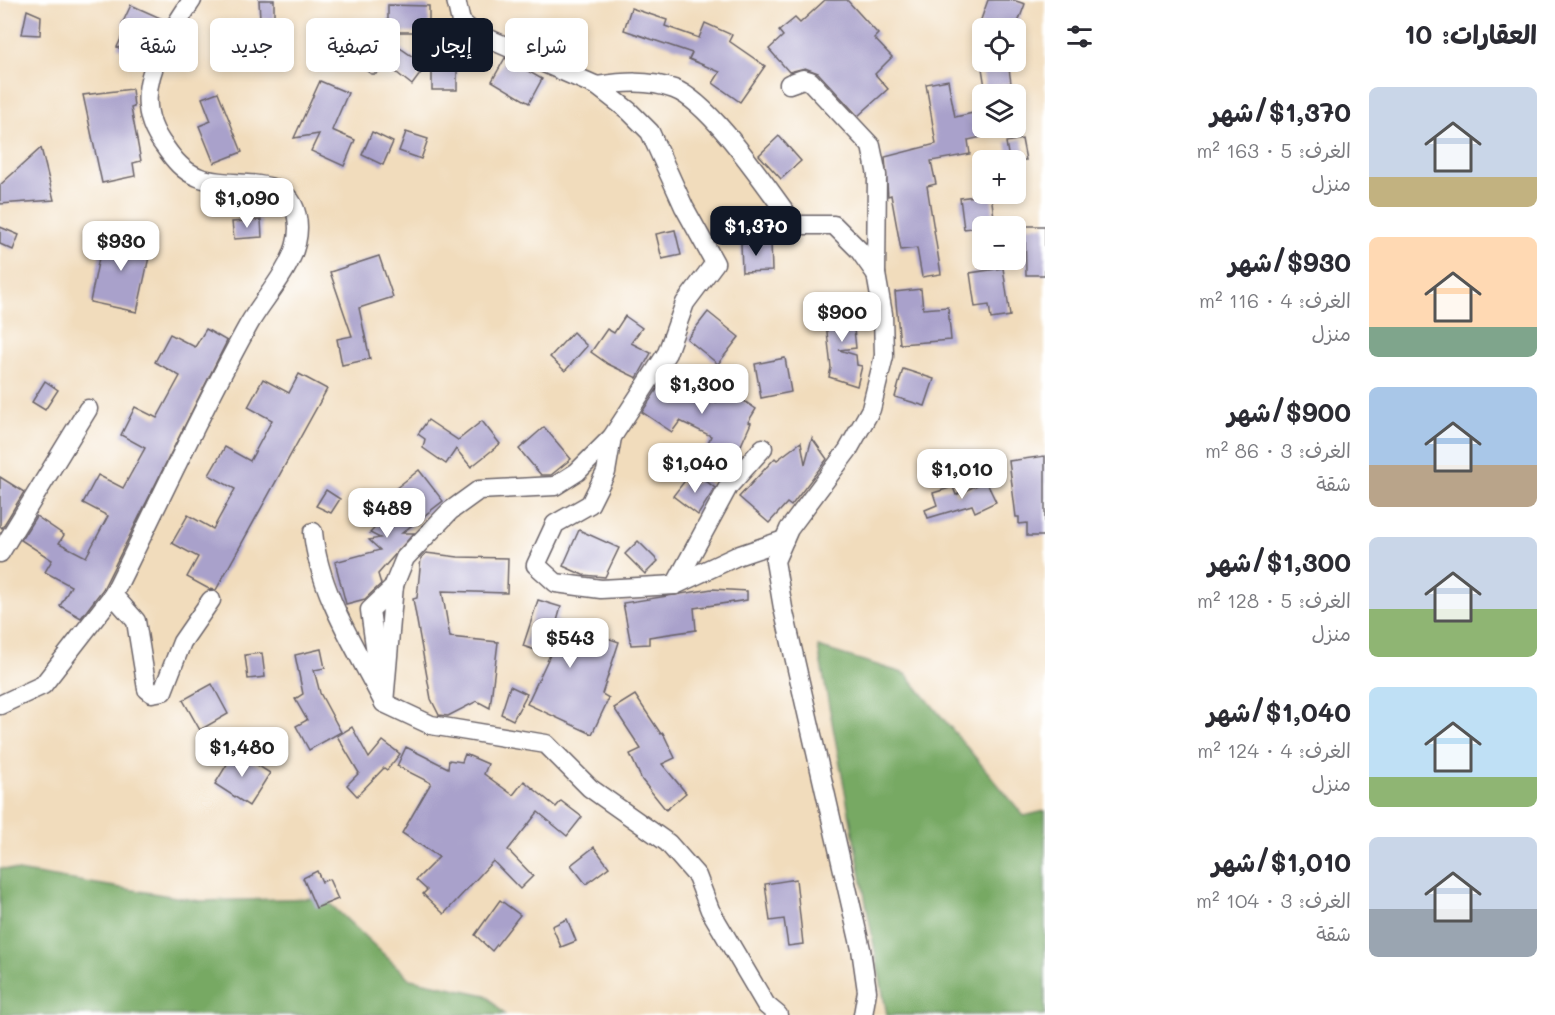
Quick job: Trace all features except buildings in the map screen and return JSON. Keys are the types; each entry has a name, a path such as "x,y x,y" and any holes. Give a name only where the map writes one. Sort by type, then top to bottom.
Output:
{"street":[{"path":"0,705 43,685 113,595 250,323 288,263 297,239 298,226 291,202 273,188 257,183 210,182 197,177 175,161 157,138 150,123 147,91 155,61 192,0"},
{"path":"384,703 370,610 393,587 405,558 450,511 479,490 555,486 577,472 612,437 668,353 685,303 715,263 684,207 650,132 629,111 597,86 473,32 461,22 456,0"},
{"path":"789,84 803,79 810,81 871,146 877,175 876,274 882,314 884,356 871,409 848,450 796,520 775,561 861,949 867,991 863,1015"},
{"path":"597,86 624,82 650,83 676,89 699,105 728,138 795,225 834,225 859,250 876,274"},
{"path":"0,553 88,409"},
{"path":"612,437 606,472 590,504 555,524 536,565 556,583 601,588 675,585 737,556 784,540"},
{"path":"675,585 729,487 763,448"},
{"path":"313,532 315,550 339,617 384,703 431,725 546,744 590,788 668,843 697,876 710,910 766,1005 778,1015"},
{"path":"113,595 136,621 147,689 157,693 163,691 182,642 211,600"}],"green space":[{"path":"818,647 906,674 1024,816 1045,811 1045,1015 887,1015"},
{"path":"0,868 200,901 324,898 410,979 486,995 505,1015 0,1015"}]}
